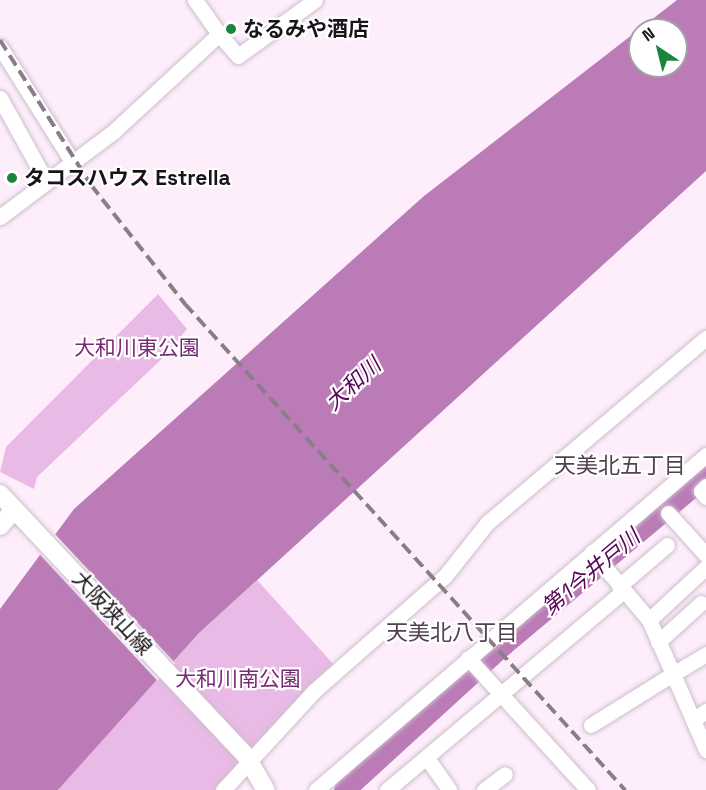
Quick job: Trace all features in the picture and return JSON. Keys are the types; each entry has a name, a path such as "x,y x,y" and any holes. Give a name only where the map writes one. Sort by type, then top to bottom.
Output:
{"main road":[{"name":"大阪狭山線","path":"0,494 248,759 267,790"},
{"path":"0,526 18,514"}],"street":[{"path":"195,0 238,56 315,0"},
{"path":"0,217 114,130 219,34"},
{"path":"0,46 68,155"},
{"path":"0,98 46,181"},
{"path":"224,790 248,759 341,668 445,576 474,536 509,503 706,338"},
{"path":"316,790 598,560 706,455"},
{"path":"706,486 701,491 706,497"},
{"path":"668,513 706,555"},
{"path":"387,790 428,758 430,748 499,694 621,589 667,544"},
{"path":"598,560 649,620 673,674 700,716 706,750"},
{"path":"649,620 706,567"},
{"path":"658,642 701,603"},
{"path":"591,725 706,654"},
{"path":"471,662 588,790"},
{"path":"428,758 449,790"},
{"path":"484,790 505,774"}],"green space":[{"name":"大和川東公園","path":"158,294 187,329 168,353 37,477 34,489 0,472 6,447"},
{"name":"大和川南公園","path":"257,580 336,667 217,790 58,790 199,633"}],"water":[{"name":"大和川","path":"677,0 706,0 706,171 199,633 58,790 0,790 0,609 74,509 424,196 628,38 628,78 688,78 688,18 654,18"}],"pier":[{"path":"53,532 176,664 157,681 35,549"}],"waterway":[{"name":"第1今井戸川","path":"344,790 504,644 706,475"}],"railway":[{"path":"0,40 91,185 185,304 625,790"}],"place":[{"name":"なるみや酒店","path":"231,29"},
{"name":"タコスハウス Estrella","path":"12,178"}],"district":[{"name":"天美北五丁目","path":"620,466"},
{"name":"天美北八丁目","path":"452,633"}]}
